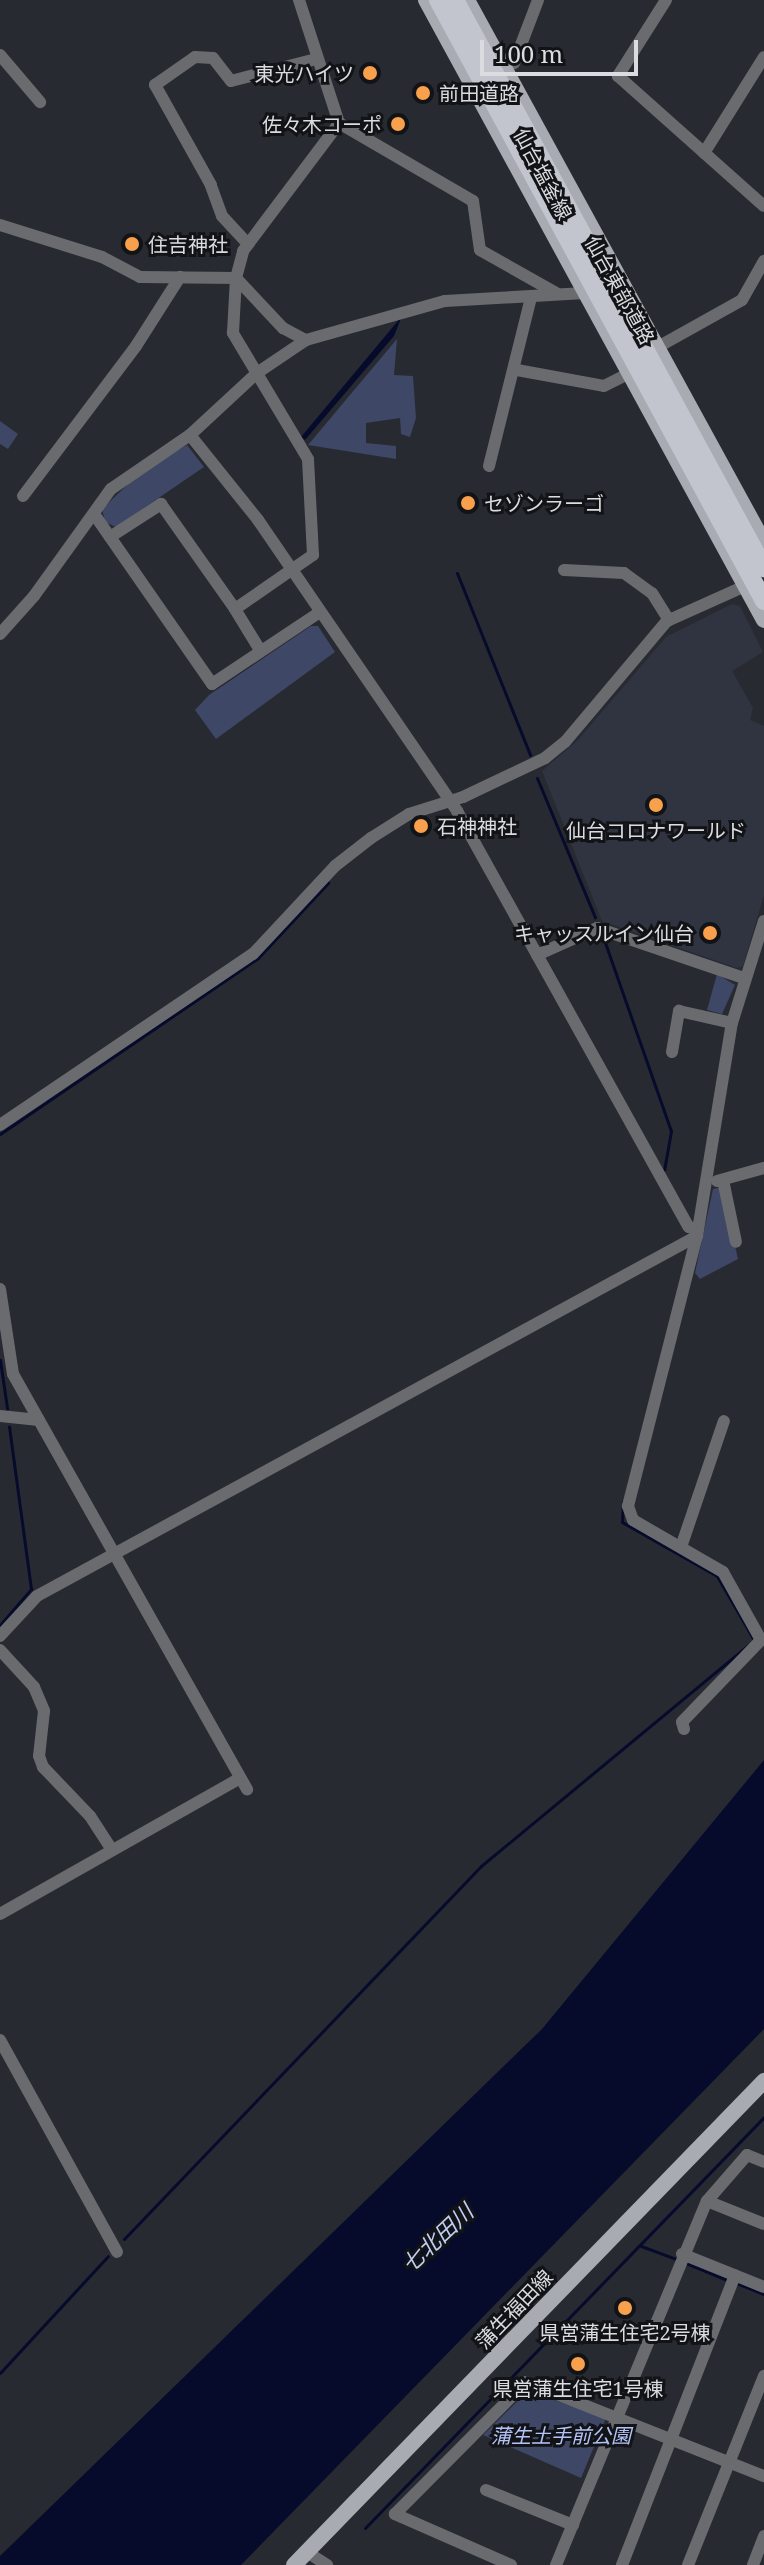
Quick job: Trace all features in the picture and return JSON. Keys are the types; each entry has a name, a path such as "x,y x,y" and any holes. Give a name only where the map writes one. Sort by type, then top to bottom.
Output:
{"highway":[{"name":"仙台東部道路","path":"438,0 764,601"},
{"name":"仙台東部道路","path":"455,0 764,568"}],"main road":[{"name":"仙台塩釜線","path":"426,0 764,620"},
{"name":"仙台塩釜線","path":"467,0 764,543"},
{"name":"蒲生福田線","path":"294,2565 764,2081"}],"street":[{"path":"299,0 339,123 473,201 480,250 556,293"},
{"path":"503,68 514,63 538,0"},
{"path":"666,0 618,76 764,206"},
{"path":"0,55 40,102"},
{"path":"248,244 222,216 211,185 155,85 195,57 213,58 231,81 316,59"},
{"path":"704,153 764,57"},
{"path":"235,609 313,555 308,459 233,333 236,278 248,244 339,123"},
{"path":"0,225 102,257 140,277 236,278 283,328 306,340"},
{"path":"656,348 742,300 764,261"},
{"path":"23,496 136,346 180,277"},
{"path":"0,634 111,489 190,435 257,373 306,340 445,301 585,293"},
{"path":"489,466 517,370 531,298"},
{"path":"517,370 604,386 629,373"},
{"path":"190,435 291,569 450,801 689,1227 698,1233"},
{"path":"110,537 161,504 260,650"},
{"path":"94,514 212,684 320,612"},
{"path":"564,570 624,573 652,593 669,620"},
{"path":"0,1125 253,954 335,866 371,838 409,814 450,801 545,758 565,742 669,620 745,586"},
{"path":"684,1729 682,1722 761,1640 723,1572 633,1520 628,1506 698,1233 732,1023 764,921"},
{"path":"537,955 597,928 744,978"},
{"path":"672,1052 679,1011 732,1023"},
{"path":"705,1182 764,1168"},
{"path":"723,1180 736,1242"},
{"path":"0,1636 37,1596 698,1233"},
{"path":"0,1289 13,1374 244,1784 112,1850 0,1914"},
{"path":"0,1416 39,1420"},
{"path":"681,1547 724,1421"},
{"path":"0,1650 34,1687 44,1711 39,1756 43,1767 90,1816 112,1850"},
{"path":"0,2040 117,2252"},
{"path":"556,2565 680,2259 707,2201 747,2155 764,2162"},
{"path":"707,2201 764,2224"},
{"path":"680,2259 764,2287"},
{"path":"622,2565 733,2279"},
{"path":"688,2565 764,2376"},
{"path":"511,2565 395,2514 526,2382 764,2476"},
{"path":"486,2490 573,2525"},
{"path":"753,2565 764,2536"},
{"path":"307,2552 327,2565"}],"shaded area":[{"path":"732,604 740,606 763,652 732,671 753,708 750,720 764,726 764,895 743,966 737,968 602,921 542,771 578,740 666,637"}],"green space":[{"path":"397,339 394,375 413,376 416,418 410,437 401,434 400,418 366,423 366,443 396,446 396,459 308,445"},
{"path":"0,421 18,434 8,449 0,444"},
{"path":"187,445 204,467 116,527 105,522 102,509 143,470"},
{"path":"311,626 318,626 335,652 216,739 195,710 209,695"},
{"path":"717,974 735,985 722,1014 707,1010"},
{"path":"722,1187 738,1259 700,1279 695,1273 713,1189"},
{"name":"蒲生土手前公園","path":"528,2391 606,2418 581,2478 483,2435"}],"water":[{"path":"402,316 394,336 305,440 301,437"},
{"name":"七北田川","path":"764,1760 764,2029 241,2565 0,2565 0,2556 542,2029"}],"waterway":[{"path":"457,573 530,755"},
{"path":"537,778 595,917"},
{"path":"0,1134 258,958 328,883"},
{"path":"602,934 671,1131 664,1169"},
{"path":"0,1360 7,1408"},
{"path":"0,1625 31,1589 9,1426"},
{"path":"124,2239 481,1866 754,1640 717,1576 622,1522 623,1502"},
{"path":"365,2528 764,2117"},
{"path":"641,2246 679,2260"},
{"path":"0,2373 108,2256"},
{"path":"686,2263 727,2280"},
{"path":"734,2282 764,2294"}],"place":[{"name":"東光ハイツ","path":"370,73"},
{"name":"前田道路","path":"423,93"},
{"name":"佐々木コーポ","path":"398,124"},
{"name":"住吉神社","path":"132,244"},
{"name":"セゾンラーゴ","path":"468,503"},
{"name":"仙台コロナワールド","path":"656,805"},
{"name":"石神神社","path":"421,826"},
{"name":"キャッスルイン仙台","path":"710,933"},
{"name":"県営蒲生住宅2号棟","path":"625,2308"},
{"name":"県営蒲生住宅1号棟","path":"578,2364"}]}
